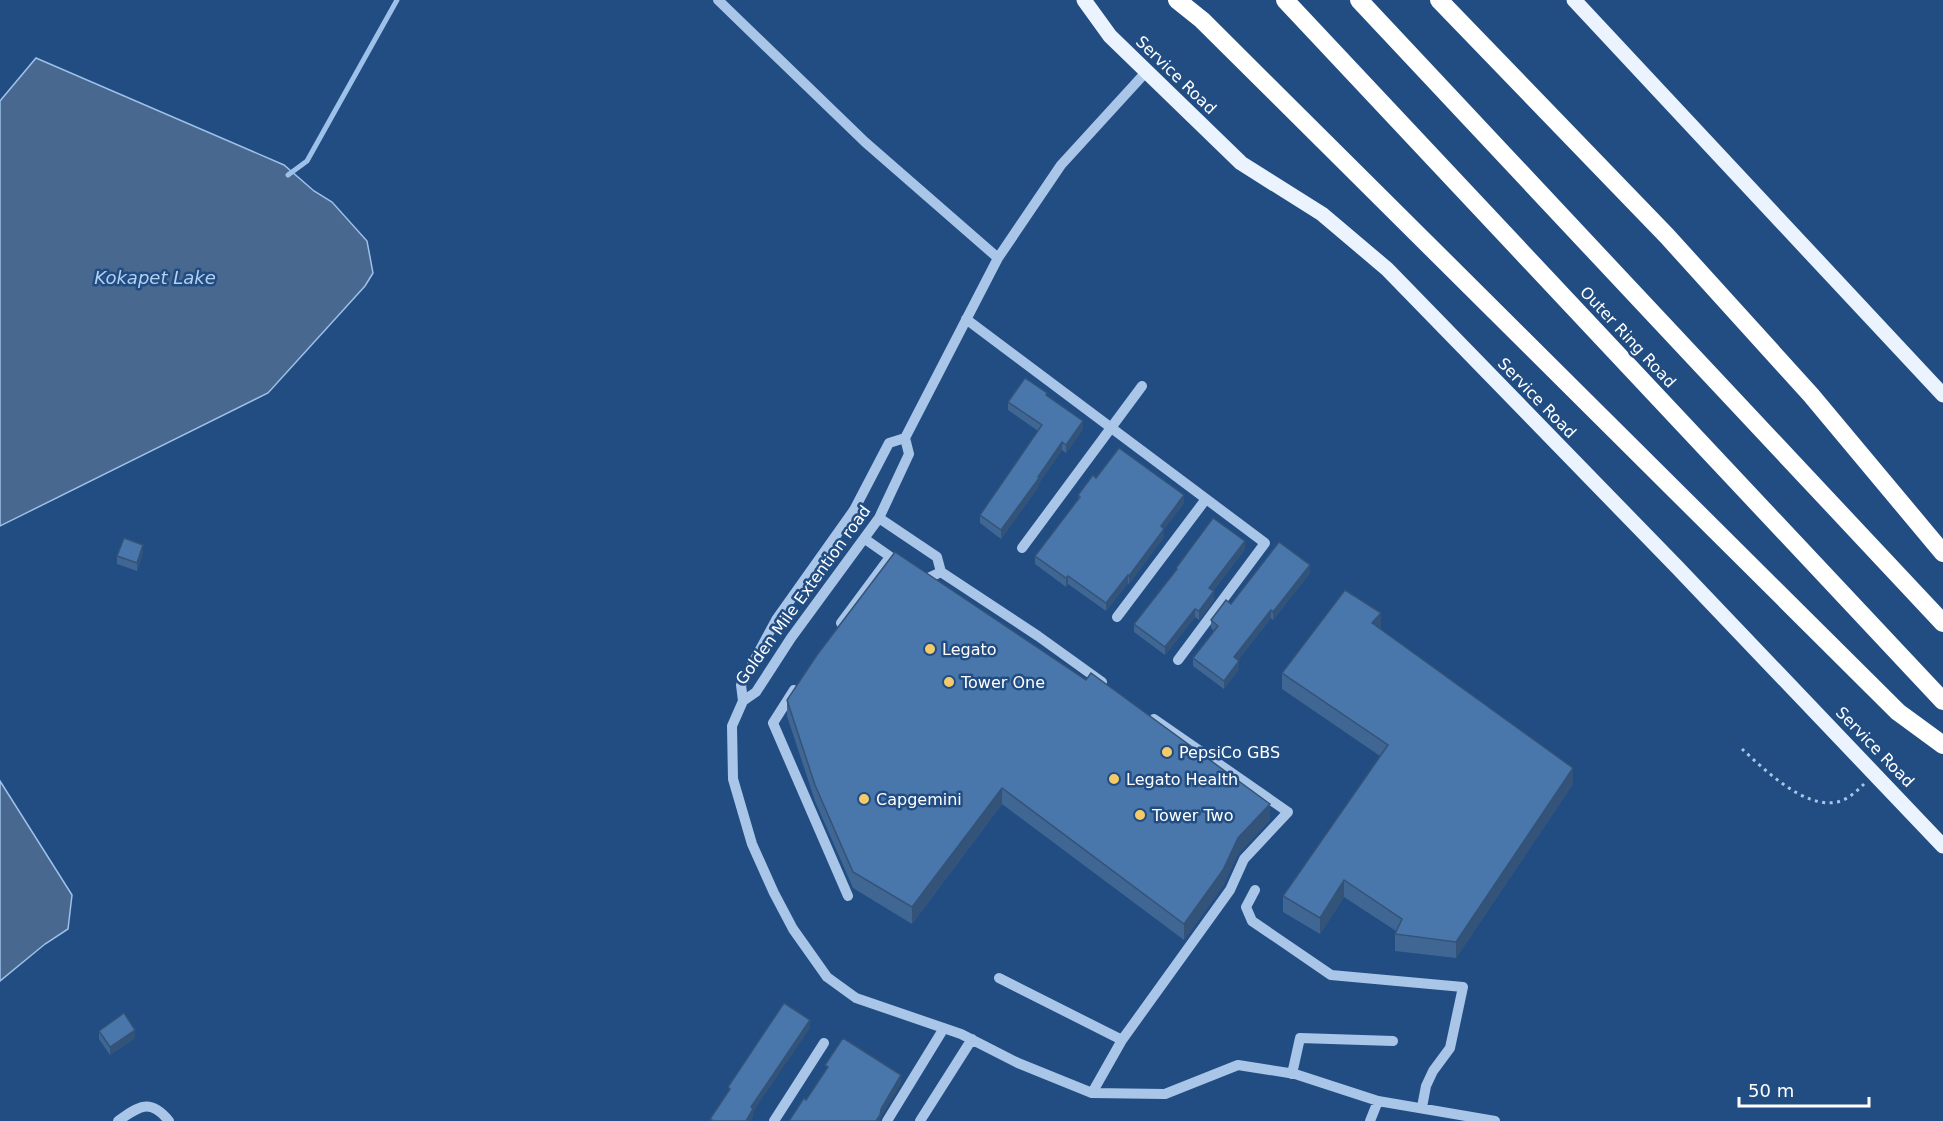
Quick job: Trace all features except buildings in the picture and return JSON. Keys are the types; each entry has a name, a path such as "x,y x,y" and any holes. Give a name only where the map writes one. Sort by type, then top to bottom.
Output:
{"highway":[{"path":"1177,0 1202,20 1898,712 1943,745"},
{"name":"Outer Ring Road","path":"1286,0 1943,701"},
{"name":"Outer Ring Road","path":"1359,0 1943,623"},
{"path":"1439,0 1667,236 1811,395 1943,553"}],"main road":[{"name":"Service Road","path":"1084,0 1110,36 1240,163 1322,214 1387,269 1868,765 1943,846"},
{"path":"1574,0 1943,395"}],"street":[{"path":"718,0 865,142 998,258"},
{"name":"Golden Mile Extention road","path":"743,701 756,692 791,638 879,518 909,454 905,438 998,258 1061,165 1146,72"},
{"path":"966,319 1265,543 1178,660"},
{"path":"1022,548 1142,386"},
{"name":"Golden Mile Extention road","path":"905,438 889,443 854,510 776,620 741,685 743,701 732,726 734,778 752,844 793,929 827,977 856,998 972,1039 1018,1063 1092,1093 1165,1094 1238,1065 1292,1074 1378,1101 1495,1121"},
{"path":"1118,617 1206,499"},
{"path":"879,518 937,556 941,572 1038,636 1115,691"},
{"path":"865,539 926,579 941,572"},
{"path":"832,637 891,557"},
{"path":"798,684 773,723 848,896"},
{"path":"1092,1093 1122,1040 1230,890 1244,859 1288,812 1144,712"},
{"path":"1255,890 1246,907 1252,921 1331,975 1462,987 1450,1048 1433,1071 1426,1086 1422,1107"},
{"path":"999,978 1122,1040"},
{"path":"887,1121 944,1028"},
{"path":"1292,1074 1300,1038 1393,1041"},
{"path":"920,1121 972,1039"},
{"path":"774,1121 825,1043"},
{"path":"1370,1121 1378,1101"},
{"path":"118,1121 138,1108 150,1106 160,1110 169,1121"}],"path":[{"path":"1742,748 1791,790 1823,802 1838,802 1853,795 1863,784 1868,765"}],"water":[{"name":"Kokapet Lake","path":"36,58 284,165 314,191 332,202 367,241 373,273 365,286 268,393 0,526 0,101"},
{"path":"0,781 72,895 68,929 45,944 0,981"}],"waterway":[{"path":"288,175 307,161 397,0"}],"place":[{"name":"Legato","path":"930,649"},
{"name":"Tower One","path":"949,682"},
{"name":"PepsiCo GBS","path":"1167,752"},
{"name":"Legato Health","path":"1114,779"},
{"name":"Capgemini","path":"864,799"},
{"name":"Tower Two","path":"1140,815"}]}
